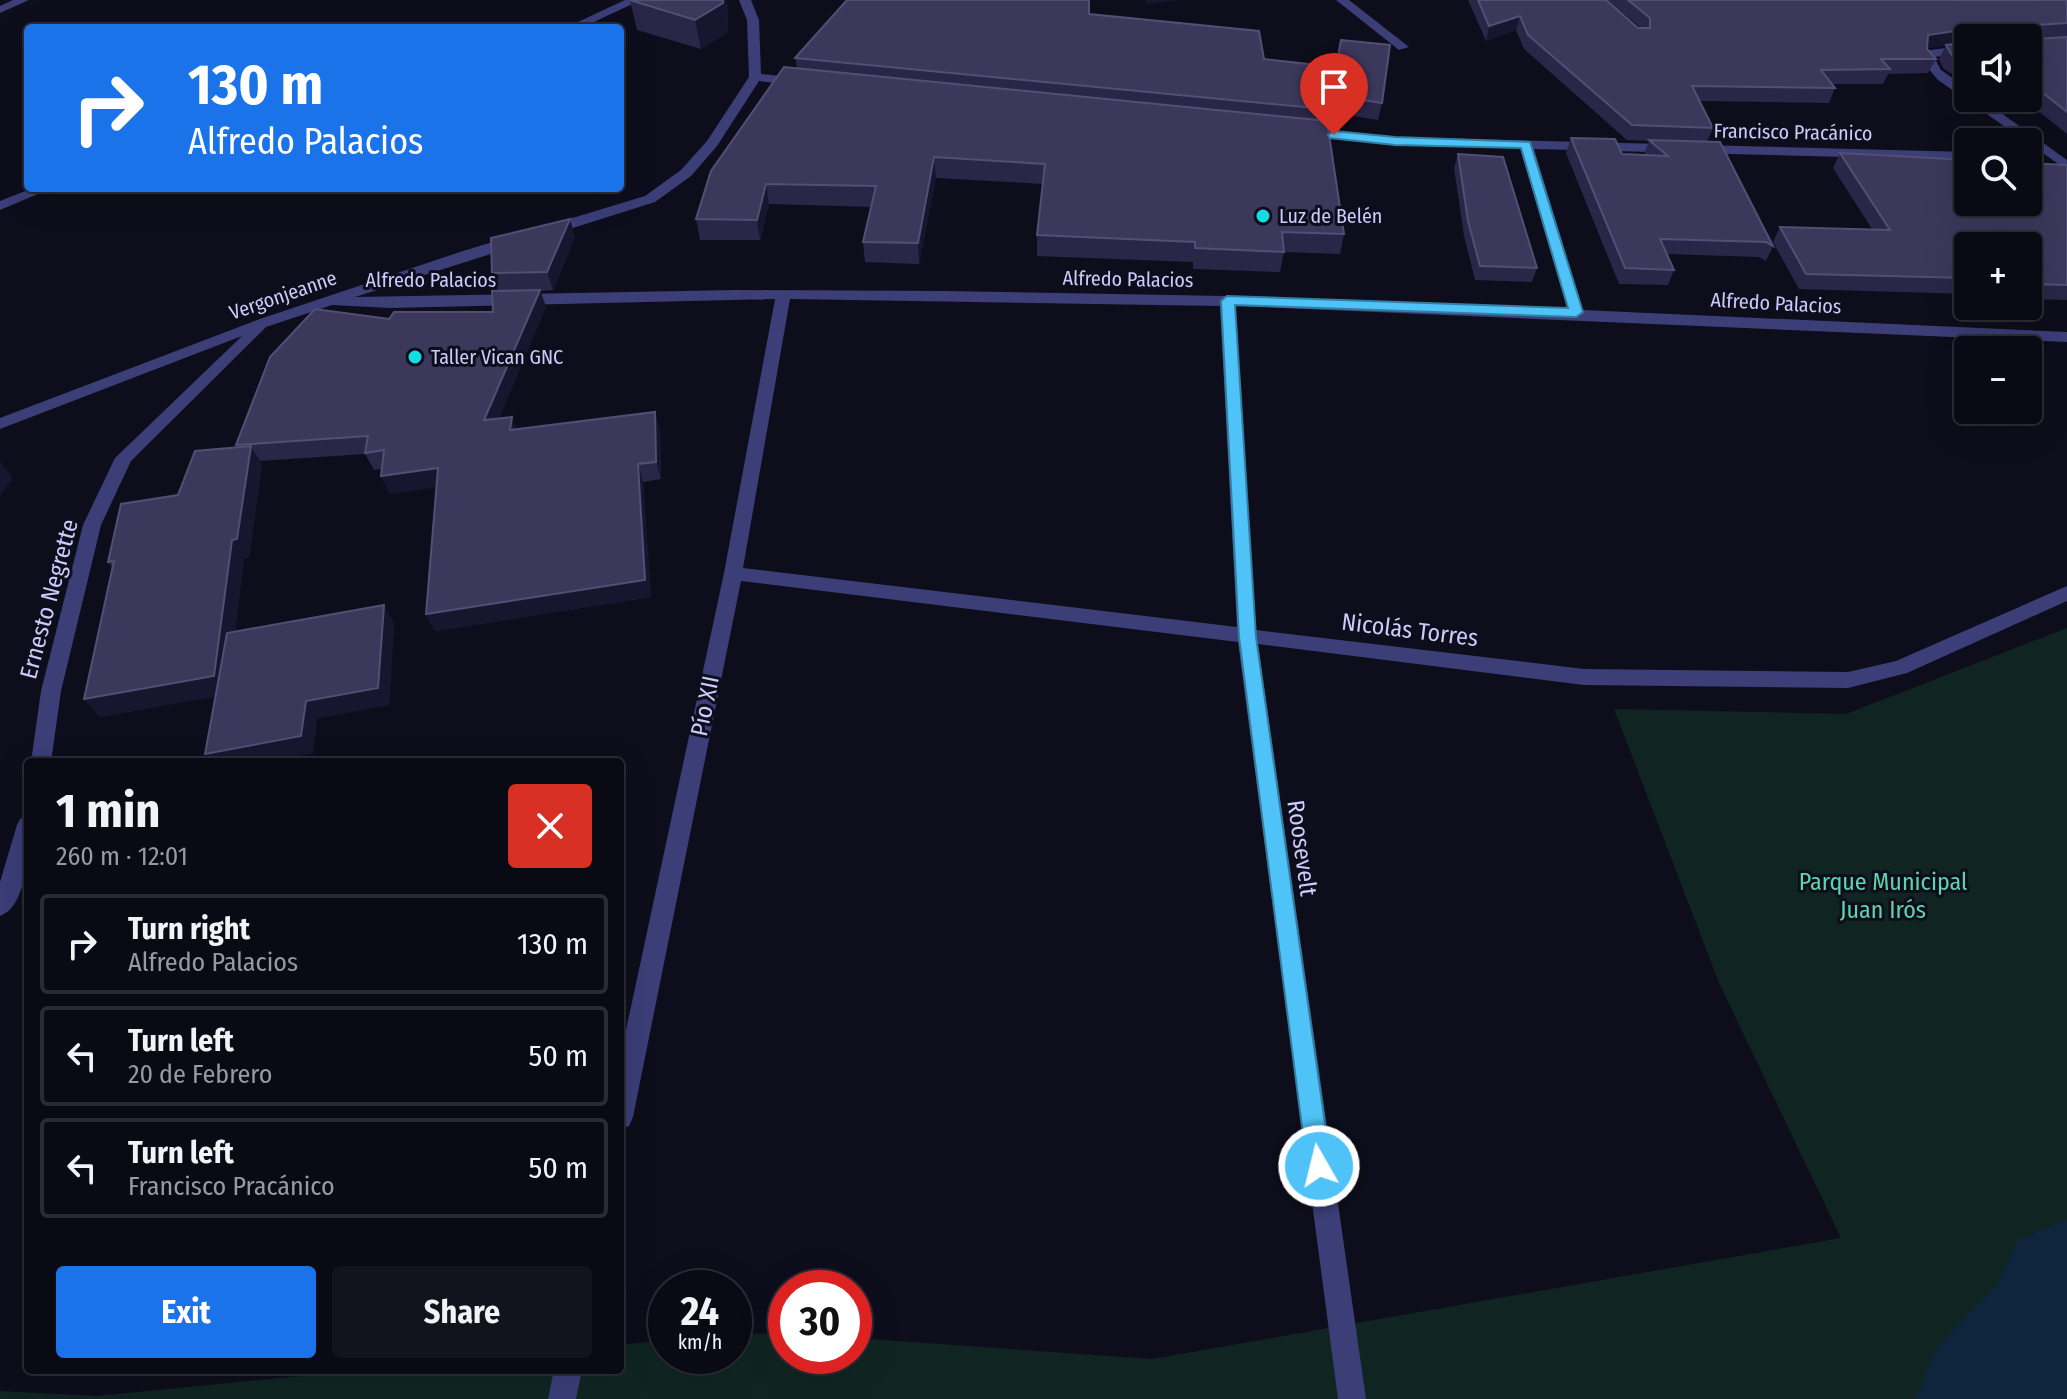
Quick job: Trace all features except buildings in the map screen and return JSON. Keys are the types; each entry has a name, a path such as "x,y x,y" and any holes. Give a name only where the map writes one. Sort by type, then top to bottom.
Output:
{"street":[{"path":"0,10 23,0"},
{"path":"580,24 635,0"},
{"path":"745,0 753,20 755,77 818,84"},
{"path":"753,20 763,0"},
{"path":"1342,0 1403,47"},
{"path":"1954,51 1927,54 1928,61 1937,72 1954,84"},
{"name":"Vergonjeanne","path":"0,424 265,322 468,254 650,199 686,173 712,143 755,77"},
{"path":"1992,112 2062,162"},
{"name":"Francisco Pracánico","path":"1286,130 1395,141 1954,156"},
{"path":"1526,145 1576,312"},
{"path":"2042,160 2062,162"},
{"path":"0,206 35,192"},
{"name":"Alfredo Palacios","path":"331,300 390,303 783,294 1227,301 1576,312 2067,337"},
{"name":"Pío XII","path":"624,1098 733,573 783,294"},
{"name":"Roosevelt","path":"1227,301 1247,637 1352,1399"},
{"name":"Ernesto Negrette","path":"42,758 51,691 92,525 124,458 265,322"},
{"name":"Nicolás Torres","path":"733,573 1584,677 1848,680 1900,668 2067,593"},
{"path":"0,906 8,893 24,839"},
{"path":"562,1399 567,1374"}],"green space":[{"name":"Parque Municipal Juan Irós","path":"2067,628 2067,1399 0,1399 0,1391 97,1396 320,1374 624,1374 624,1345 648,1342 648,1374 752,1374 752,1334 768,1333 768,1374 872,1374 872,1339 1152,1359 1841,1238 1719,983 1614,709 1846,714"}],"waterway":[{"path":"1989,1399 2046,1336 2067,1289"}],"place":[{"name":"Luz de Belén","path":"1263,216"},
{"name":"Taller Vican GNC","path":"415,357"}],"route":[{"path":"1319,1166 1247,637 1227,301 1576,312 1526,145 1395,141 1334,135"}]}
